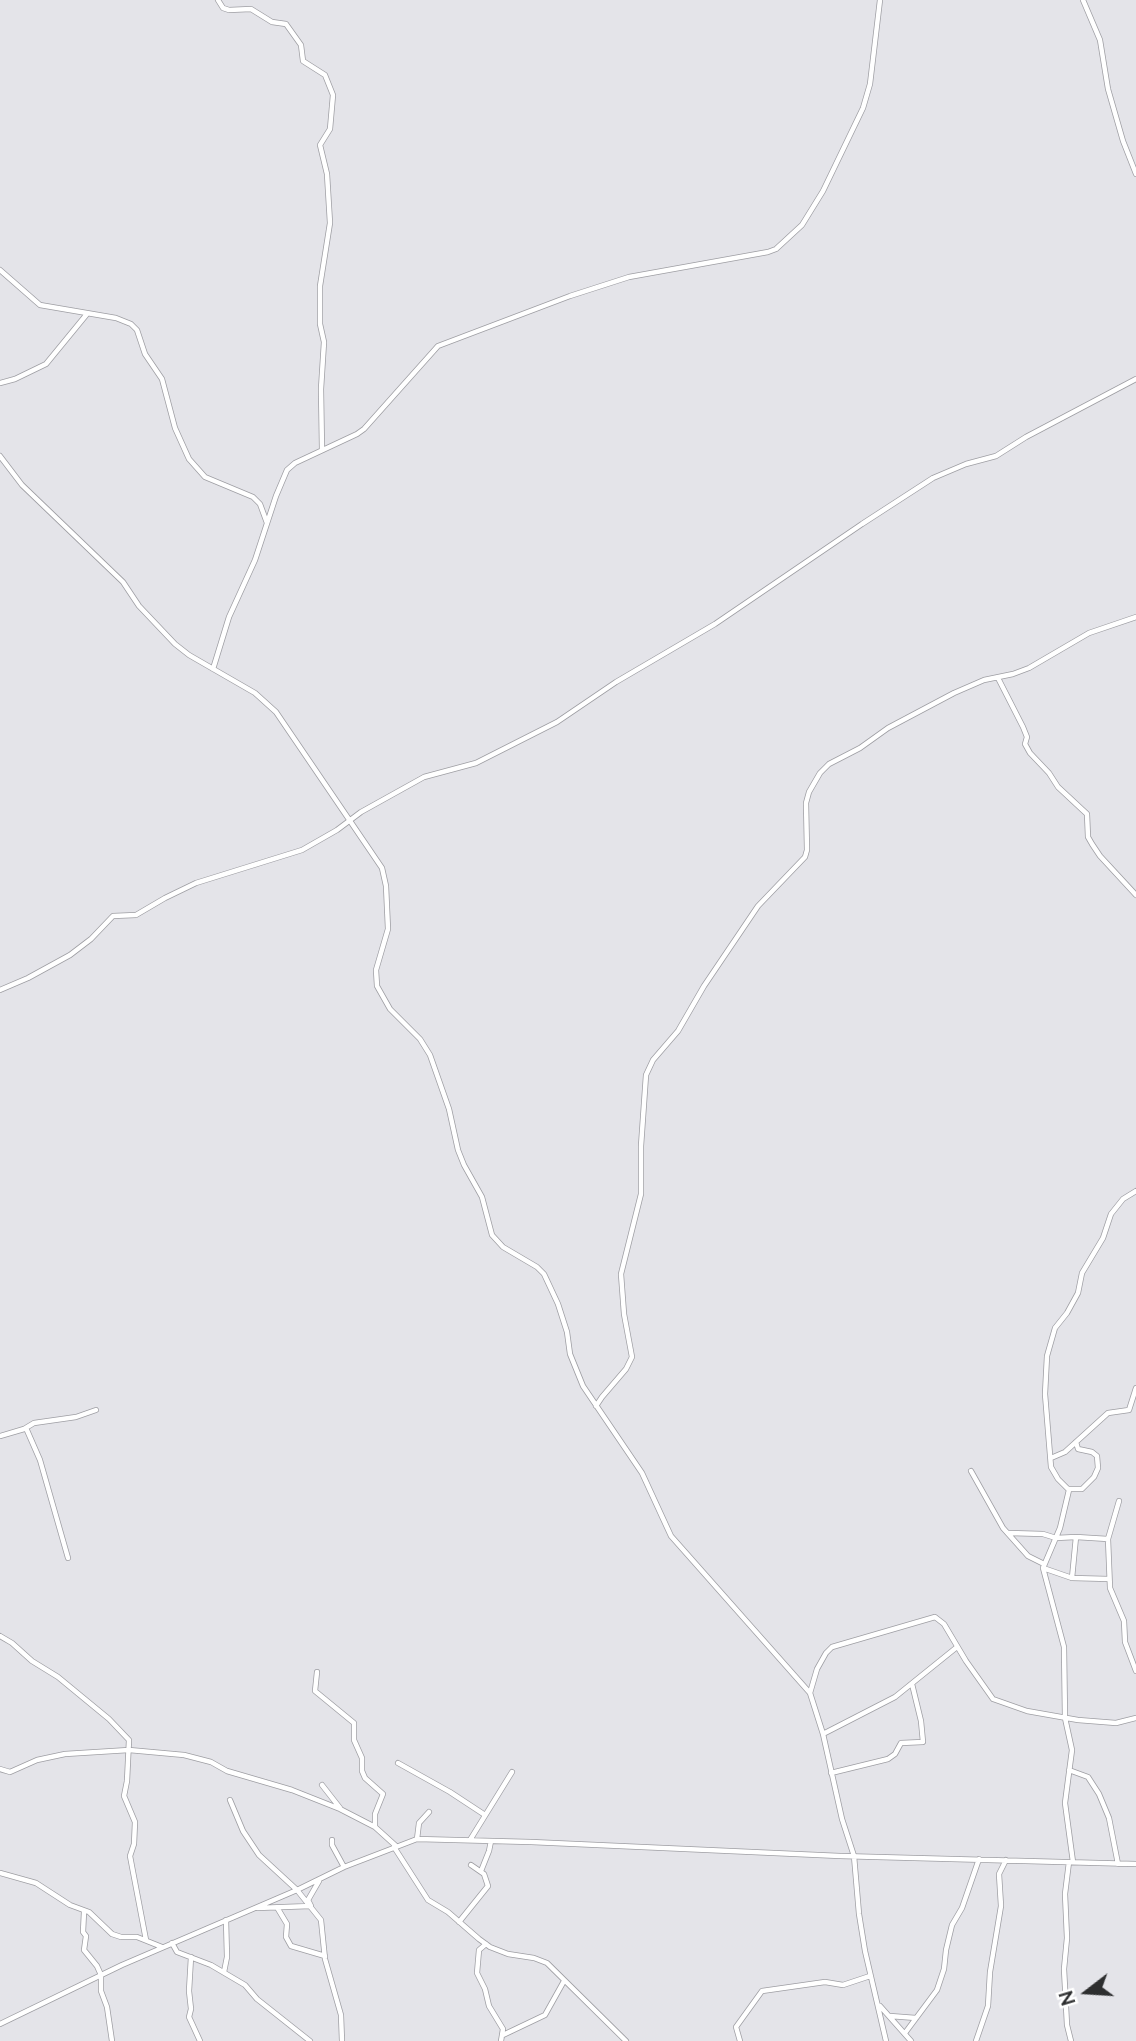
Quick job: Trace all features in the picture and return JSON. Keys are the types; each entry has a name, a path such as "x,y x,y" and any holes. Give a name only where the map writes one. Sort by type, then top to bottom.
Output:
{"street":[{"path":"218,0 223,8 235,11 251,9 268,20 282,22 290,27 301,45 303,61 325,75 333,95 330,129 320,145 327,174 330,223 320,286 320,324 324,342 321,389 322,450"},
{"path":"213,669 229,617 255,561 287,470 295,463 357,435 430,353 443,343 629,277 768,252 783,243 810,215 863,108 870,84 880,0"},
{"path":"1083,0 1100,40 1108,89 1136,174"},
{"path":"0,270 40,305 125,320 137,330 145,354 162,379 174,428 189,459 205,477 253,497 260,504 267,524"},
{"path":"0,383 46,365 87,314"},
{"path":"0,990 70,955 91,939 113,916 136,915 196,883 294,854 424,778 476,763 557,722 616,682 715,624 933,478 966,464 996,456 1026,437 1136,379"},
{"path":"0,456 25,487 123,582 139,606 175,644 247,687 276,712 382,868 385,878 387,929 376,975 381,994 394,1015 420,1039 428,1051 449,1109 460,1156 482,1197 492,1235 503,1247 544,1274 565,1324 573,1364 583,1386 642,1473 671,1536 810,1693 854,1856 859,1914 870,1976 886,2041"},
{"path":"596,1407 602,1396 626,1369 632,1357 624,1314 621,1274 641,1194 642,1100 650,1063 678,1031 704,986 758,906 805,857 806,803 809,792 823,769 888,728 971,685 1029,668 1089,634 1136,617"},
{"path":"998,678 1023,727 1027,737 1025,744 1030,752 1058,787 1087,814 1088,837 1092,844 1136,895"},
{"path":"1076,1442 1078,1449 1097,1456 1098,1468 1082,1489 1069,1489 1055,1476 1051,1458 1045,1389 1049,1345 1055,1328 1078,1293 1082,1273 1103,1238 1111,1214 1123,1199 1136,1191"},
{"path":"1051,1458 1065,1452 1108,1413 1129,1410 1136,1388"},
{"path":"0,1436 34,1423 79,1416 96,1410"},
{"path":"26,1428 40,1460 68,1558"},
{"path":"971,1471 994,1515 1028,1556 1072,1578 1109,1578"},
{"path":"1069,1489 1056,1538 1044,1566 1064,1647 1065,1718 1071,1745 1065,1803 1071,1862 1065,1894 1067,1938 1064,1969 1067,2025 1071,2041"},
{"path":"1119,1501 1108,1539 1109,1578 1111,1592 1124,1621 1125,1642 1136,1671"},
{"path":"1007,1533 1108,1539"},
{"path":"1072,1578 1076,1537"},
{"path":"810,1693 815,1674 826,1653 840,1644 935,1617 944,1624 993,1699 1065,1718 1116,1723 1136,1718"},
{"path":"0,1636 51,1672 109,1719 129,1740 124,1796 135,1822 134,1844 130,1856 146,1940"},
{"path":"823,1734 876,1707 912,1684 957,1647"},
{"path":"317,1672 315,1691 355,1723 354,1740 362,1758 362,1771 369,1784 383,1794 375,1814 375,1827"},
{"path":"831,1773 888,1759 895,1754 901,1743 923,1742 912,1684"},
{"path":"0,1769 9,1772 37,1760 65,1754 129,1750 177,1754 211,1762 227,1771 292,1790 340,1809 375,1827 395,1847 428,1900 448,1912 486,1944 508,1954 547,1963 626,2041"},
{"path":"398,1763 485,1815"},
{"path":"1069,1770 1088,1777 1099,1794 1109,1818 1118,1864"},
{"path":"470,1841 512,1772"},
{"path":"322,1785 340,1809"},
{"path":"230,1800 250,1844 268,1866 297,1890 321,1920 325,1956 341,2015 342,2041"},
{"path":"417,1839 419,1823 429,1812"},
{"path":"0,2024 163,1947 344,1867 417,1839 1136,1864"},
{"path":"332,1840 344,1867"},
{"path":"481,1871 491,1841"},
{"path":"905,2033 931,1999 941,1979 952,1926 964,1903 979,1859"},
{"path":"976,2041 988,2006 990,1972 1001,1906 999,1874 1006,1860"},
{"path":"459,1922 487,1888 487,1881 481,1871 471,1865"},
{"path":"0,1874 36,1883 89,1912 112,1934 146,1940 163,1947"},
{"path":"311,1906 308,1900 320,1878"},
{"path":"253,1908 311,1906"},
{"path":"278,1909 287,1924 285,1935 291,1946 325,1956"},
{"path":"85,1912 84,1950 101,1975 101,1992 107,2007 113,2041"},
{"path":"224,1972 227,1957 226,1920"},
{"path":"172,1944 177,1952 224,1972 245,1985 257,1999 310,2041"},
{"path":"486,1944 480,1950 477,1973 489,2006 503,2029 502,2038"},
{"path":"191,1957 189,2017 200,2041"},
{"path":"740,2041 736,2027 762,1991 825,1982 843,1985 870,1976"},
{"path":"502,2038 545,2015 564,1981"},
{"path":"879,2006 911,2041"},
{"path":"890,2016 916,2018"}]}
